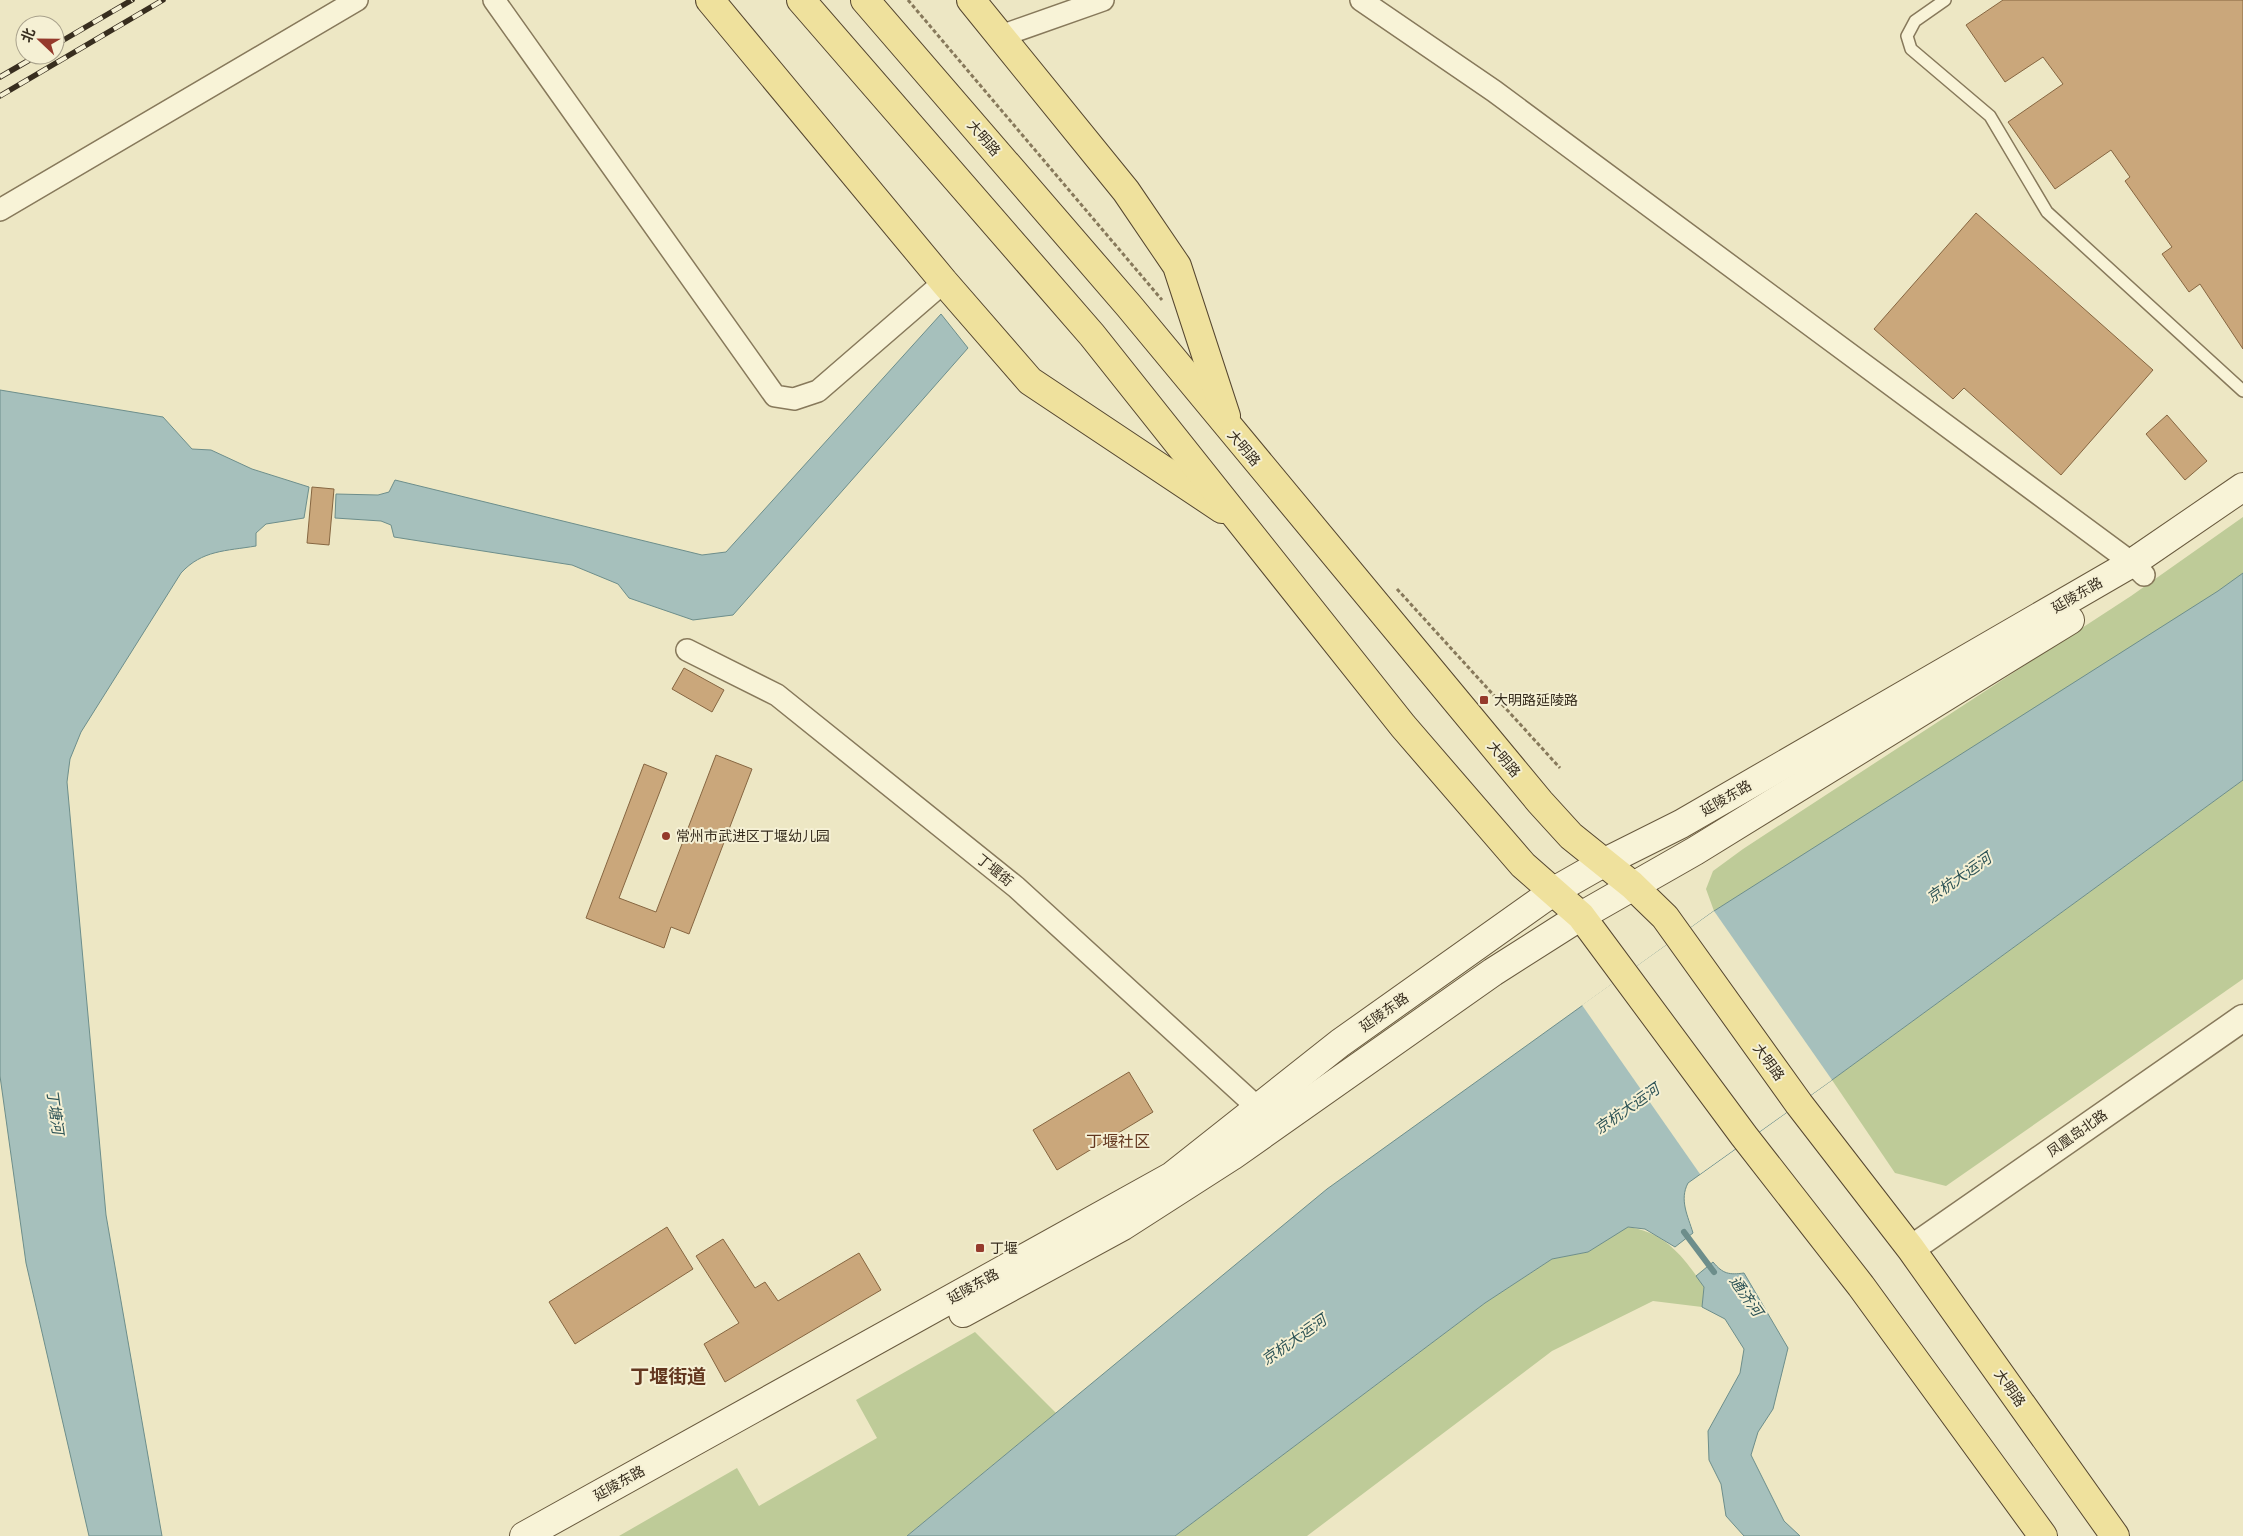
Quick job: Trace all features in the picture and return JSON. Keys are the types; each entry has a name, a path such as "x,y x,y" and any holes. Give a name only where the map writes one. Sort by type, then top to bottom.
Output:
{"main road":[{"path":"710,0 944,282 1030,381 1244,524"},
{"path":"801,0 1092,336 1244,524 1403,726 1523,865 1581,916 1744,1136 1860,1286 2043,1536"},
{"name":"大明路","path":"865,0 1129,306 1231,432 1540,802 1571,836 1632,885 1665,918 1799,1104 1911,1249 2115,1536"},
{"path":"971,0 1126,191 1177,266 1231,432"},
{"name":"延陵东路","path":"556,1536 1124,1226 1268,1117 1340,1043 1554,891 1605,862 1681,824 2138,569 2243,487"},
{"name":"延陵东路","path":"524,1536 1172,1176 1268,1117 1581,916 1704,845 2138,569 2243,506"}],"street":[{"path":"0,210 357,0"},
{"path":"494,0 775,396 794,399 818,391 944,282"},
{"path":"1001,36 1103,0"},
{"path":"1361,0 1494,91 2138,569"},
{"name":"丁堰街","path":"687,650 777,695 1016,887 1268,1117"},
{"name":"凤凰岛北路","path":"1911,1249 2243,1018"}],"lane":[{"path":"1945,0 1915,22 1907,36 1911,50 1990,116 2046,212 2243,391"}],"green space":[{"path":"2243,517 2243,578 2216,598 1714,911 1706,889 1713,871 1743,849 2131,596"},
{"path":"2243,780 2243,979 1946,1186 1895,1173 1832,1080"},
{"path":"1627,1227 1640,1229 1652,1234 1672,1247 1681,1256 1704,1287 1702,1307 1653,1301 1552,1351 1307,1536 1175,1536 1485,1303 1552,1259 1588,1252"},
{"path":"975,1332 1056,1413 907,1536 619,1536 737,1468 759,1506 877,1438 856,1400"}],"water":[{"path":"941,314 968,348 733,615 693,620 629,598 618,584 572,565 394,537 391,525 381,521 335,518 336,494 378,495 389,492 395,480 702,555 726,552"},
{"name":"丁塘河","path":"0,390 163,417 192,449 211,450 252,469 309,487 304,518 266,524 256,533 256,546 206,556 189,565 181,573 81,732 70,759 67,782 106,1215 162,1536 89,1536 26,1263 0,1076"},
{"name":"京杭大运河","path":"2243,573 2243,780 1688,1183 1685,1189 1684,1202 1693,1233 1675,1247 1645,1229 1628,1227 1588,1252 1552,1259 1485,1303 1175,1536 907,1536 1327,1189 1714,911 2218,591"},
{"path":"1713,1262 1727,1273 1744,1273 1788,1348 1773,1409 1758,1432 1751,1455 1784,1521 1800,1536 1744,1536 1726,1516 1721,1484 1709,1460 1708,1431 1740,1373 1744,1349 1725,1319 1702,1307 1704,1287 1696,1276"}],"pier":[{"path":"1714,911 1832,1080 1700,1174 1582,1005"}],"building":[{"path":"2003,0 2243,0 2243,349 2200,284 2189,292 2162,254 2172,247 2125,181 2130,177 2111,150 2055,189 2008,122 2063,84 2043,57 2005,82 1966,25"},
{"path":"1976,213 2153,370 2061,475 1964,388 1953,399 1874,329"},
{"path":"2167,415 2207,461 2185,480 2146,434"},
{"path":"312,487 334,489 329,545 307,543"},
{"path":"684,668 724,690 712,712 672,689"},
{"path":"716,755 752,769 689,934 671,927 664,948 586,918 644,764 667,773 619,898 656,912"},
{"path":"1129,1072 1153,1112 1057,1170 1033,1130"},
{"path":"667,1227 693,1269 575,1344 549,1302"},
{"path":"723,1239 755,1288 765,1282 778,1301 859,1253 881,1290 725,1382 704,1344 739,1323 696,1256"}],"waterway":[{"name":"通济河","path":"1684,1232 1714,1272"}],"railway":[{"path":"65,39 132,0"},
{"path":"0,96 163,0"},
{"path":"0,77 21,65"}],"place":[{"name":"大明路延陵路","path":"1484,700"},
{"name":"常州市武进区丁堰幼儿园","path":"666,836"},
{"name":"丁堰","path":"980,1248"}],"district":[{"name":"丁堰社区","path":"1118,1141"},
{"name":"丁堰街道","path":"668,1376"}]}
